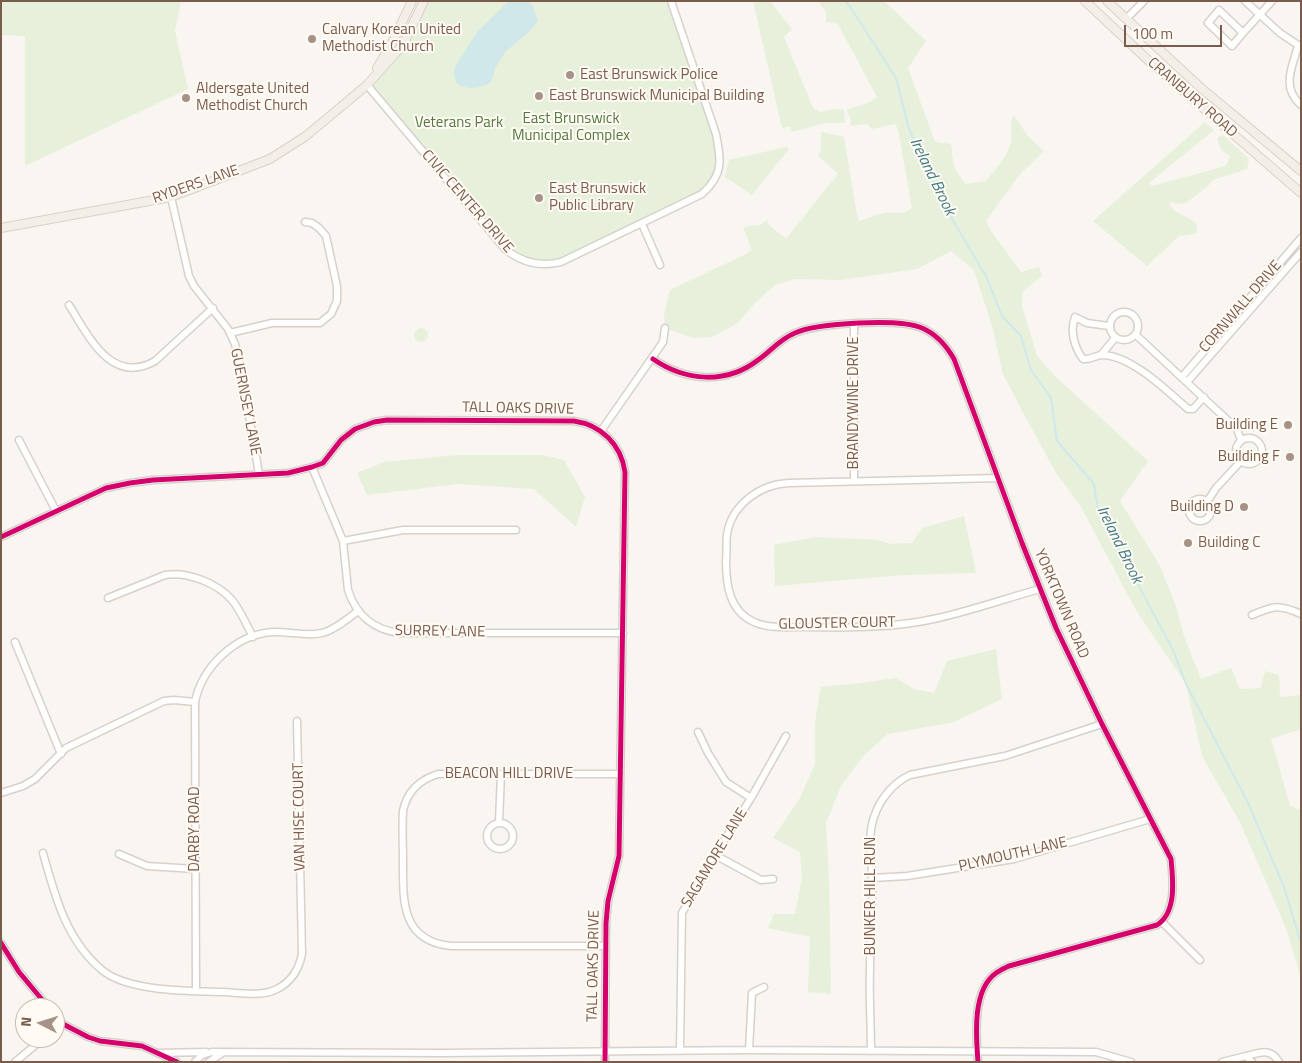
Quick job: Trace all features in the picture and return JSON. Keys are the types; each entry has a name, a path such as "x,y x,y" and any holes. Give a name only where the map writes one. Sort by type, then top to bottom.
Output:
{"main road":[{"name":"RYDERS LANE","path":"367,85 392,43 412,1"},
{"name":"RYDERS LANE","path":"1,228 171,197 270,159 306,136 367,85 403,45 424,1"},
{"name":"CRANBURY ROAD","path":"1085,1 1149,61 1301,193"},
{"name":"CRANBURY ROAD","path":"1107,1 1201,88 1301,171"}],"street":[{"name":"CIVIC CENTER DRIVE","path":"367,85 501,245 516,257 538,264 567,260 702,194 715,180 720,170 716,134 671,1"},
{"path":"1126,19 1144,1"},
{"path":"1245,1 1299,46 1289,85 1292,95 1301,105"},
{"path":"1243,33 1219,10 1208,23 1232,46 1272,1"},
{"name":"GUERNSEY LANE","path":"171,197 189,276 194,286 213,308 230,334 241,369 259,474"},
{"path":"230,334 272,324 320,322 331,314 337,301 337,286 326,236 320,228 312,223 305,222"},
{"path":"642,224 660,265"},
{"name":"CORNWALL DRIVE","path":"1182,377 1301,238"},
{"name":"CORNWALL DRIVE","path":"1187,382 1301,252"},
{"path":"70,305 94,347 104,357 114,363 136,368 146,366 155,361 213,308"},
{"path":"1126,312 1135,316 1139,325 1136,335 1124,341 1115,338 1110,331 1113,317 1116,314 1126,312"},
{"path":"1110,326 1087,324 1075,318 1072,326 1073,336 1084,359 1088,360 1102,355 1115,338"},
{"name":"BRANDYWINE DRIVE","path":"854,324 854,481"},
{"name":"YORKTOWN ROAD","path":"653,359 672,370 689,376 707,378 724,376 750,366 779,342 796,332 823,325 908,324 926,330 942,342 951,353 957,365 1056,628 1102,724 1171,859 1174,883 1171,901 1165,919 1162,922"},
{"path":"601,431 653,359 663,342 665,328"},
{"path":"1136,335 1236,429 1242,440"},
{"path":"1102,355 1133,364 1188,409 1193,409 1204,398"},
{"name":"TALL OAKS DRIVE","path":"1,537 106,488 130,483 288,473 312,467 323,463 341,440 354,430 364,425 381,421 574,421 586,423 601,431 618,449 625,472 619,856 608,901 605,1062"},
{"path":"1248,437 1255,439 1260,444 1262,451 1260,458 1250,464 1241,462 1238,458 1236,446 1248,437"},
{"path":"19,440 56,512"},
{"path":"1207,502 1216,488 1241,462"},
{"name":"SURREY LANE","path":"312,467 343,541 348,590 358,611 367,621 377,627 400,633 623,633"},
{"name":"GLOUSTER COURT","path":"998,478 776,484 758,492 742,504 731,522 727,534 726,576 728,589 732,599 746,617 755,623 780,627 852,627 901,624 938,618 1040,589"},
{"path":"343,541 403,530 516,530"},
{"path":"108,598 165,575 173,574 196,578 223,592 231,600 242,615 253,637"},
{"path":"1252,616 1273,607 1290,609 1301,614"},
{"name":"DARBY ROAD","path":"196,991 195,702 201,684 217,660 232,648 253,637 272,632 322,634 333,629 358,611"},
{"path":"15,642 61,754"},
{"path":"1,793 23,786 35,779 66,748 164,701 195,702"},
{"name":"VAN HISE COURT","path":"196,991 268,992 277,989 295,974 301,959 302,912 298,721"},
{"name":"BUNKER HILL RUN","path":"871,1051 872,878 870,844 873,818 883,799 892,787 910,775 1005,756 1102,724"},
{"path":"698,732 708,753 726,782 751,798"},
{"name":"SAGAMORE LANE","path":"680,1051 682,914 786,736"},
{"name":"BEACON HILL DRIVE","path":"606,946 446,945 426,938 418,932 408,919 403,899 402,818 405,802 411,790 421,781 438,774 620,774"},
{"path":"499,822 501,774"},
{"name":"PLYMOUTH LANE","path":"872,878 916,875 1014,858 1150,819"},
{"path":"499,822 508,825 514,835 511,843 501,849 493,846 487,836 490,828 499,822"},
{"path":"43,853 62,916 83,949 100,969 109,976 133,983 165,990 196,991"},
{"path":"119,854 147,866 195,869"},
{"path":"715,855 761,880 773,880"},
{"path":"978,1062 976,1017 978,1004 989,980 1009,966 1158,925 1162,922 1200,960"},
{"path":"1,943 3,953 40,998"},
{"path":"748,1050 752,993 764,987"},
{"path":"65,1025 100,1041 142,1046 177,1062"},
{"path":"16,1062 32,1048"},
{"path":"160,1053 748,1050 1096,1052 1131,1062"},
{"path":"195,1062 202,1055 212,1052"},
{"path":"1222,1062 1269,1052 1274,1054 1278,1062"},
{"path":"209,1062 222,1053"},
{"path":"1246,1056 1252,1062"}],"green space":[{"path":"1,1 181,1 175,31 188,89 25,166 25,36 1,35"},
{"name":"East Brunswick Municipal Complex","path":"424,1 671,1 716,134 720,162 710,187 556,263 516,257 367,85 403,45"},
{"path":"753,1 770,1 792,29 784,37 813,108 820,112 834,109 844,110 845,123 825,123 792,132 790,126 782,128"},
{"path":"818,1 884,1 926,41 908,68 935,142 951,144 954,167 965,184 986,181 1001,162 1010,146 1011,121 1014,115 1027,135 1044,151 1020,174 986,221 991,231 1021,272 1039,267 1042,276 1023,291 1022,306 1037,356 1057,378 1148,461 1120,501 1159,564 1176,606 1184,636 1201,679 1231,668 1240,689 1261,688 1265,671 1279,675 1280,697 1301,695 1301,729 1271,739 1290,806 1301,810 1301,863 1299,864 1301,872 1301,978 1286,928 1240,822 1202,756 1186,684 1137,612 1080,505 1056,473 1003,374 993,329 974,270 951,251 917,269 841,280 795,279 775,285 754,304 738,323 712,337 693,338 665,328 664,315 670,290 752,250 743,227 760,225 767,220 768,224 786,239 838,174 818,156 821,151 821,132 844,137 859,221 884,213 902,213 912,208 898,129 895,124 872,129 867,124 850,126 851,121 847,110 870,102 877,97 838,24 826,22 826,12"},
{"path":"1205,122 1214,130 1149,183 1152,186 1226,166 1230,156 1221,150 1217,138 1223,135 1249,159 1247,169 1213,180 1186,203 1171,202 1169,205 1172,208 1197,224 1197,232 1179,236 1147,266 1093,221"},
{"path":"786,147 789,149 752,195 725,177 729,160"},
{"path":"418,328 424,328 428,335 424,342 418,342 414,338 414,332"},
{"path":"458,455 543,455 564,460 585,497 576,527 534,489 458,484 367,495 357,473 384,462"},
{"path":"964,516 976,573 903,575 775,586 774,545 815,537 877,540 891,544 912,543 922,528"},
{"path":"996,649 1002,699 954,722 888,734 864,755 841,786 826,823 831,994 808,992 810,937 768,928 774,914 795,914 802,878 800,852 773,838 800,798 815,764 815,722 821,687 896,678 914,689 934,693 947,661"}],"water":[{"path":"509,1 529,1 538,21 528,33 505,52 495,69 491,82 474,88 457,84 454,75 455,67 477,32"}],"waterway":[{"name":"Ireland Brook","path":"844,1 849,5 896,78 909,129 948,212 987,278 1002,316 1021,336 1031,370 1051,398 1057,441 1094,484 1098,510 1173,650 1186,684 1248,803 1284,887 1301,943"}],"cycle path":[{"path":"653,359 678,372 692,376 719,376 746,368 763,357 785,338 795,333 839,324 858,323 896,323 922,328 940,340 954,359 1022,543 1056,628 1102,724 1171,859 1172,876 1171,904 1168,912 1157,925 1009,966 996,973 988,981 979,1002 976,1027 978,1062"},
{"path":"1,537 106,488 153,480 288,473 312,467 323,463 341,440 355,429 374,422 387,420 574,421 593,427 608,437 619,453 625,472 619,856 608,901 606,923 605,1062"},
{"path":"1,943 19,972 41,998"},
{"path":"65,1025 100,1041 142,1046 177,1062"}],"place":[{"name":"Calvary Korean United Methodist Church","path":"312,39"},
{"name":"East Brunswick Police","path":"570,75"},
{"name":"East Brunswick Municipal Building","path":"539,96"},
{"name":"Aldersgate United Methodist Church","path":"186,98"},
{"name":"East Brunswick Public Library","path":"539,198"},
{"name":"Building E","path":"1288,425"},
{"name":"Building F","path":"1290,457"},
{"name":"Building D","path":"1244,507"},
{"name":"Building C","path":"1188,543"}],"park label":[{"name":"Veterans Park","path":"459,123"}]}
